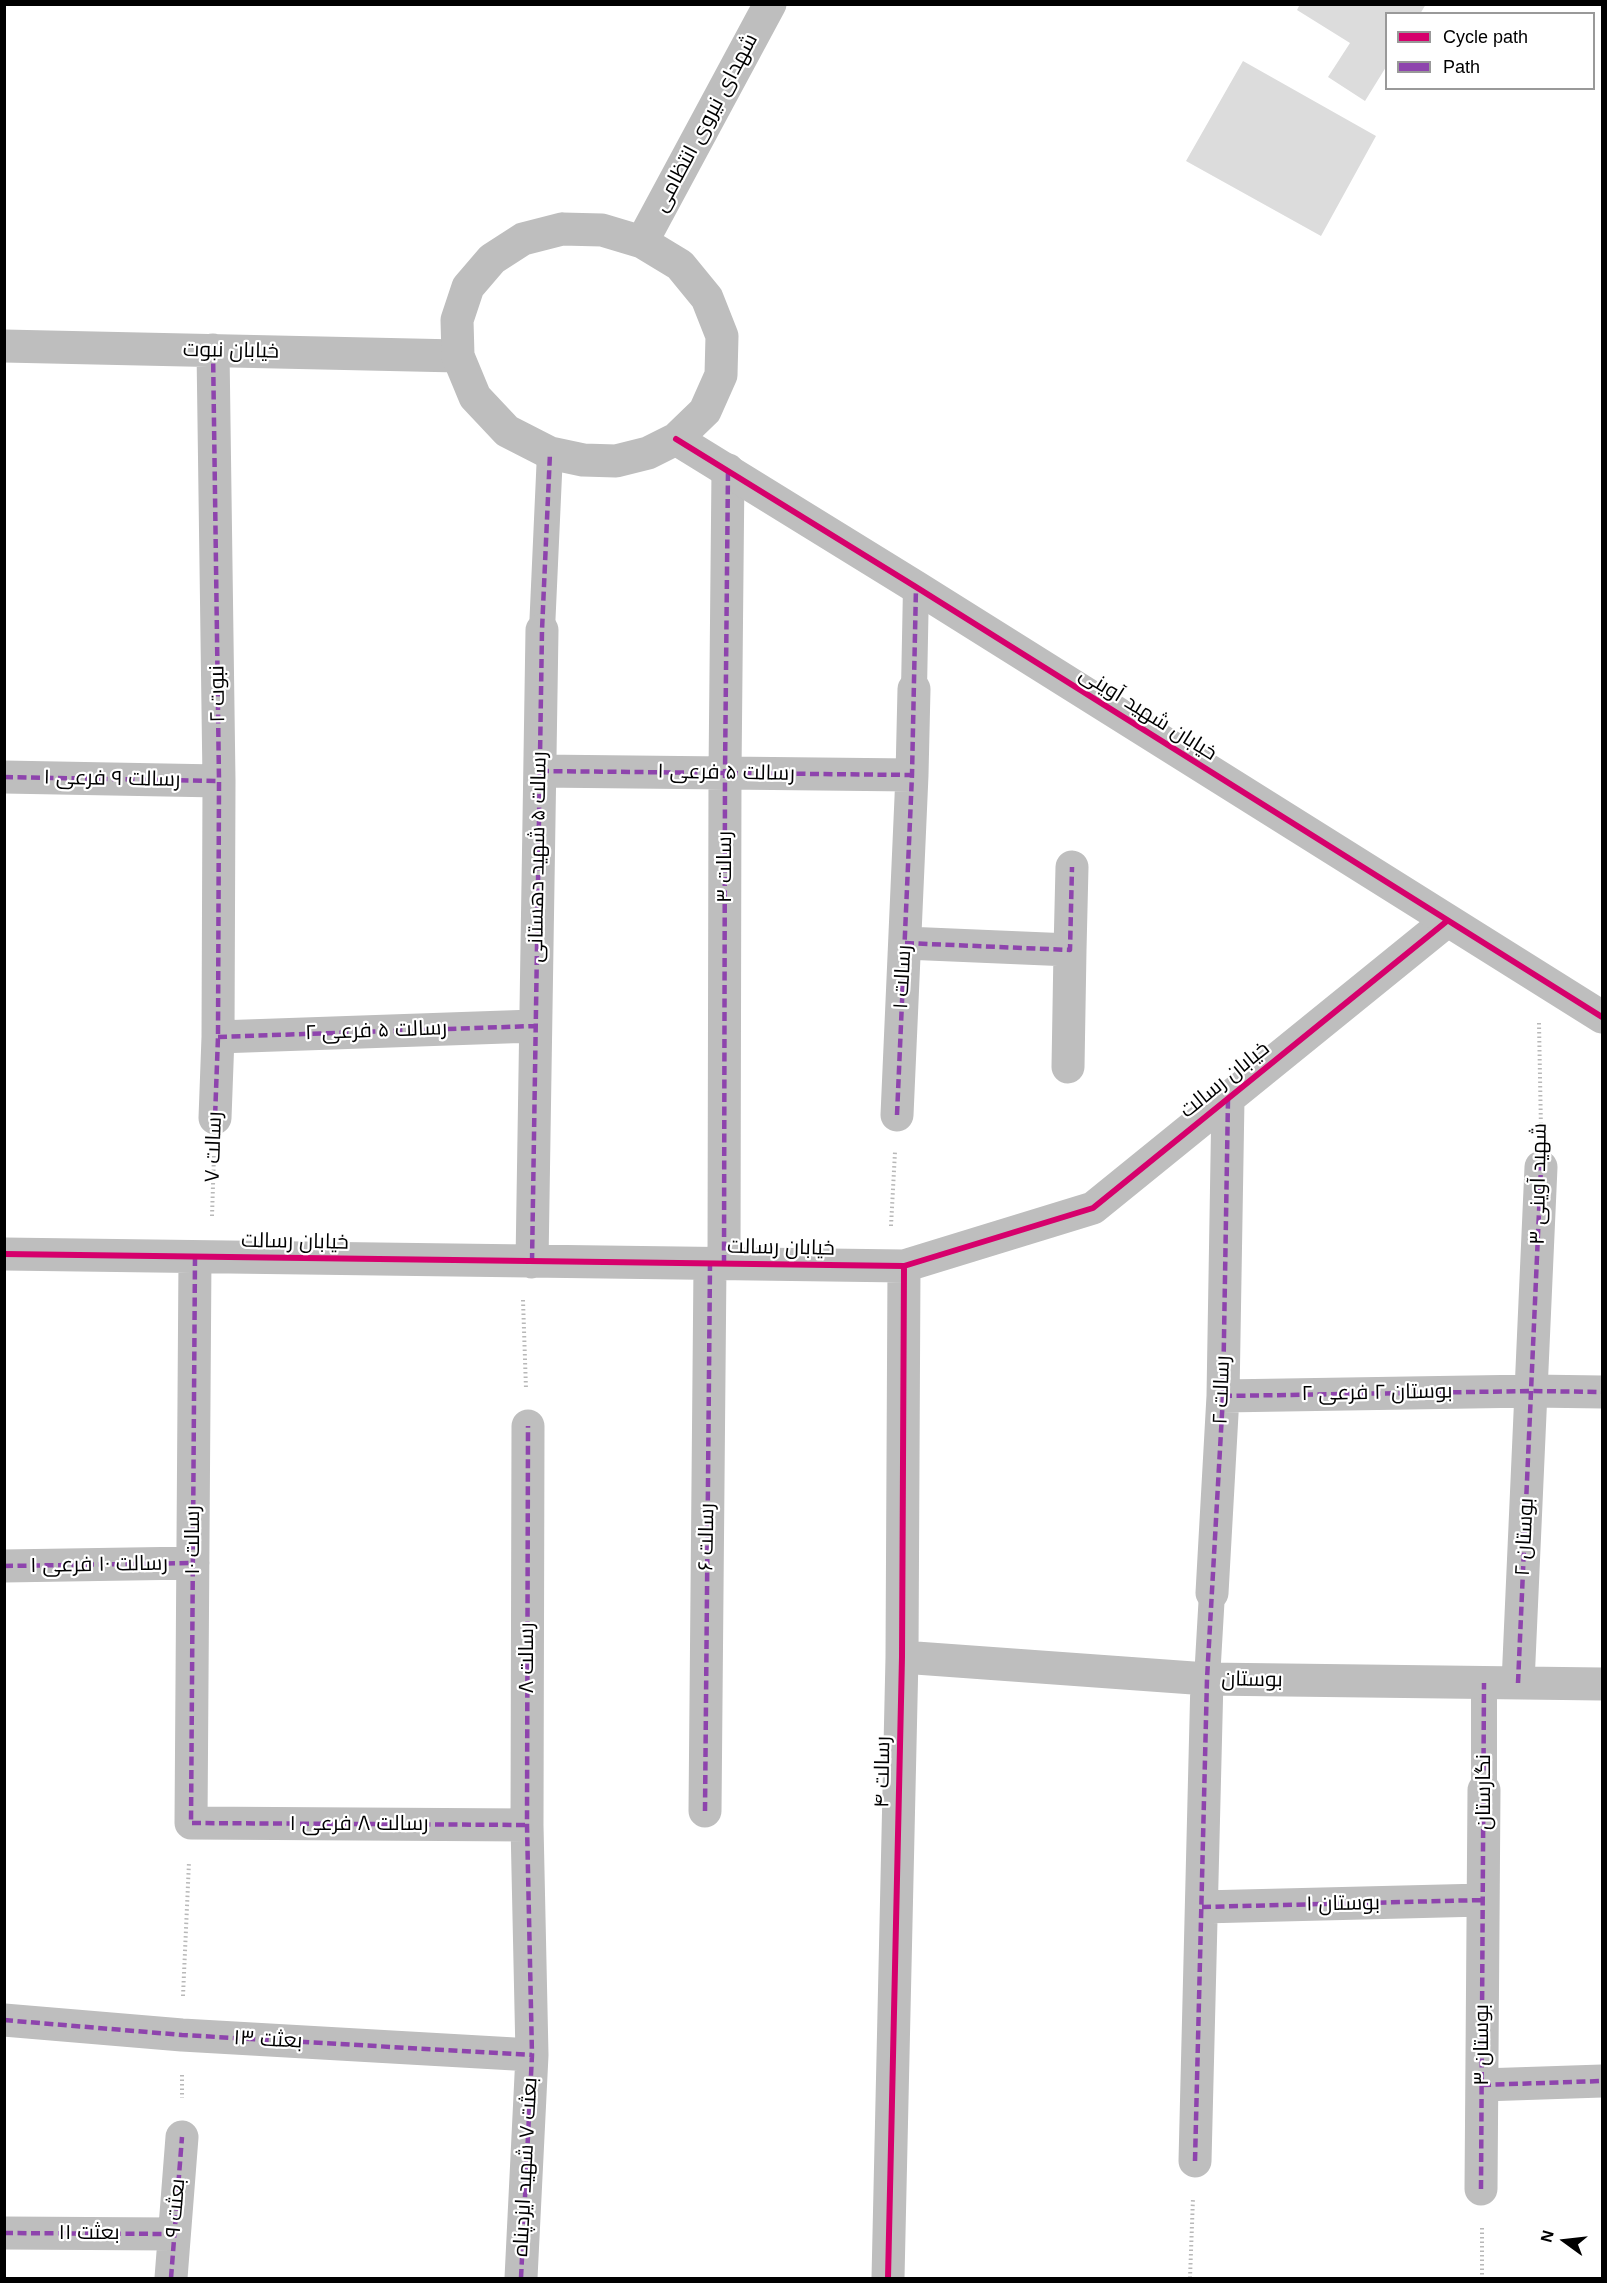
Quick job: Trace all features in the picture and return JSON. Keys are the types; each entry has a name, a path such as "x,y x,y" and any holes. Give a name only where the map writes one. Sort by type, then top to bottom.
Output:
{"street":[{"name":"شهدای نیروی انتظامی","path":"642,242 770,4"},
{"path":"562,229 602,230 642,242 680,266 707,298 722,336 721,375 705,411 676,439 648,453 616,461 583,460 550,453 507,431 475,397 458,356 457,320 468,287 492,259 523,239 562,229"},
{"name":"خیابان نبوت","path":"4,346 458,356"},
{"name":"نبوت ۲","path":"213,351 219,781 218,1037"},
{"name":"خیابان شهید آوینی","path":"676,439 1602,1017"},
{"name":"رسالت ۵ شهید دهستانی","path":"526,1262 534,1026 542,630 550,453"},
{"name":"رسالت ۳","path":"717,1264 728,470"},
{"path":"914,689 916,587"},
{"name":"رسالت ۱","path":"897,1115 914,689"},
{"name":"رسالت ۵ فرعی ۱","path":"540,771 912,775"},
{"name":"رسالت ۹ فرعی ۱","path":"4,777 219,781"},
{"path":"1068,1068 1072,867"},
{"name":"خیابان رسالت","path":"4,1254 896,1266 1093,1208 1447,921"},
{"path":"905,943 1070,950"},
{"name":"رسالت ۵ فرعی ۲","path":"218,1037 534,1026"},
{"name":"رسالت ۷","path":"215,1118 218,1037"},
{"name":"رسالت ۲","path":"1207,1679 1223,1396 1228,1099"},
{"name":"شهید آوینی ۳","path":"1532,1391 1541,1167"},
{"name":"رسالت ۱۰","path":"191,1823 193,1563 203,1257"},
{"name":"رسالت ۶","path":"705,1811 717,1264"},
{"name":"رسالت ۴","path":"888,2278 902,1657 896,1266"},
{"name":"بوستان ۲","path":"1518,1683 1532,1391"},
{"name":"بوستان ۲ فرعی ۲","path":"1223,1396 1602,1392"},
{"name":"رسالت ۸","path":"528,1425 527,1825 532,2055"},
{"name":"رسالت ۱۰ فرعی ۱","path":"4,1566 193,1563"},
{"name":"بوستان","path":"902,1657 1207,1679 1602,1684"},
{"path":"1195,2161 1207,1679"},
{"name":"نگارستان","path":"1483,1900 1484,1683"},
{"name":"رسالت ۸ فرعی ۱","path":"191,1823 527,1825"},
{"name":"بوستان ۱","path":"1203,1907 1483,1900"},
{"name":"بوستان ۳","path":"1481,2189 1483,1900"},
{"name":"بعثت ۱۳","path":"4,2020 182,2035 532,2055"},
{"name":"بعثت ۷ شهید ایزدپناه","path":"521,2278 532,2055"},
{"path":"1482,2085 1602,2081"},
{"name":"بعثت ۹","path":"171,2278 182,2137"},
{"name":"بعثت ۱۱","path":"4,2233 173,2234"}],"path":[{"path":"896,1266 897,1115"},
{"path":"526,1262 528,1425"},
{"path":"182,2137 182,2035 191,1823"},
{"path":"1190,2278 1195,2161"},
{"path":"1481,2189 1482,2278"}],"building":[{"path":"1300,4 1426,4 1421,12 1385,12 1385,69 1365,101 1328,77 1350,43 1297,10"},
{"path":"1243,61 1376,136 1321,236 1186,161"}],"marked path":[{"path":"213,350 219,781 218,1037 215,1118"},
{"path":"532,1262 542,630 550,453"},
{"path":"724,1264 728,470"},
{"path":"897,1115 912,775 916,587"},
{"path":"540,771 912,775"},
{"path":"4,777 219,781"},
{"path":"905,943 1070,950 1072,867"},
{"path":"218,1037 534,1026"},
{"path":"1195,2161 1207,1679 1223,1396 1228,1099"},
{"path":"1518,1683 1541,1167"},
{"path":"195,1257 191,1823 527,1825"},
{"path":"705,1811 710,1264"},
{"path":"1223,1396 1602,1392"},
{"path":"521,2278 532,2055 527,1825 528,1426"},
{"path":"4,1566 193,1563"},
{"path":"1481,2189 1484,1683"},
{"path":"1202,1907 1483,1900"},
{"path":"4,2020 182,2035 532,2055"},
{"path":"1482,2085 1602,2081"},
{"path":"171,2278 182,2137"},
{"path":"4,2233 173,2234"}],"cycle path":[{"path":"676,439 1602,1017"},
{"path":"4,1254 904,1266 1093,1208 1447,921"},
{"path":"888,2278 902,1657 904,1266"}]}
